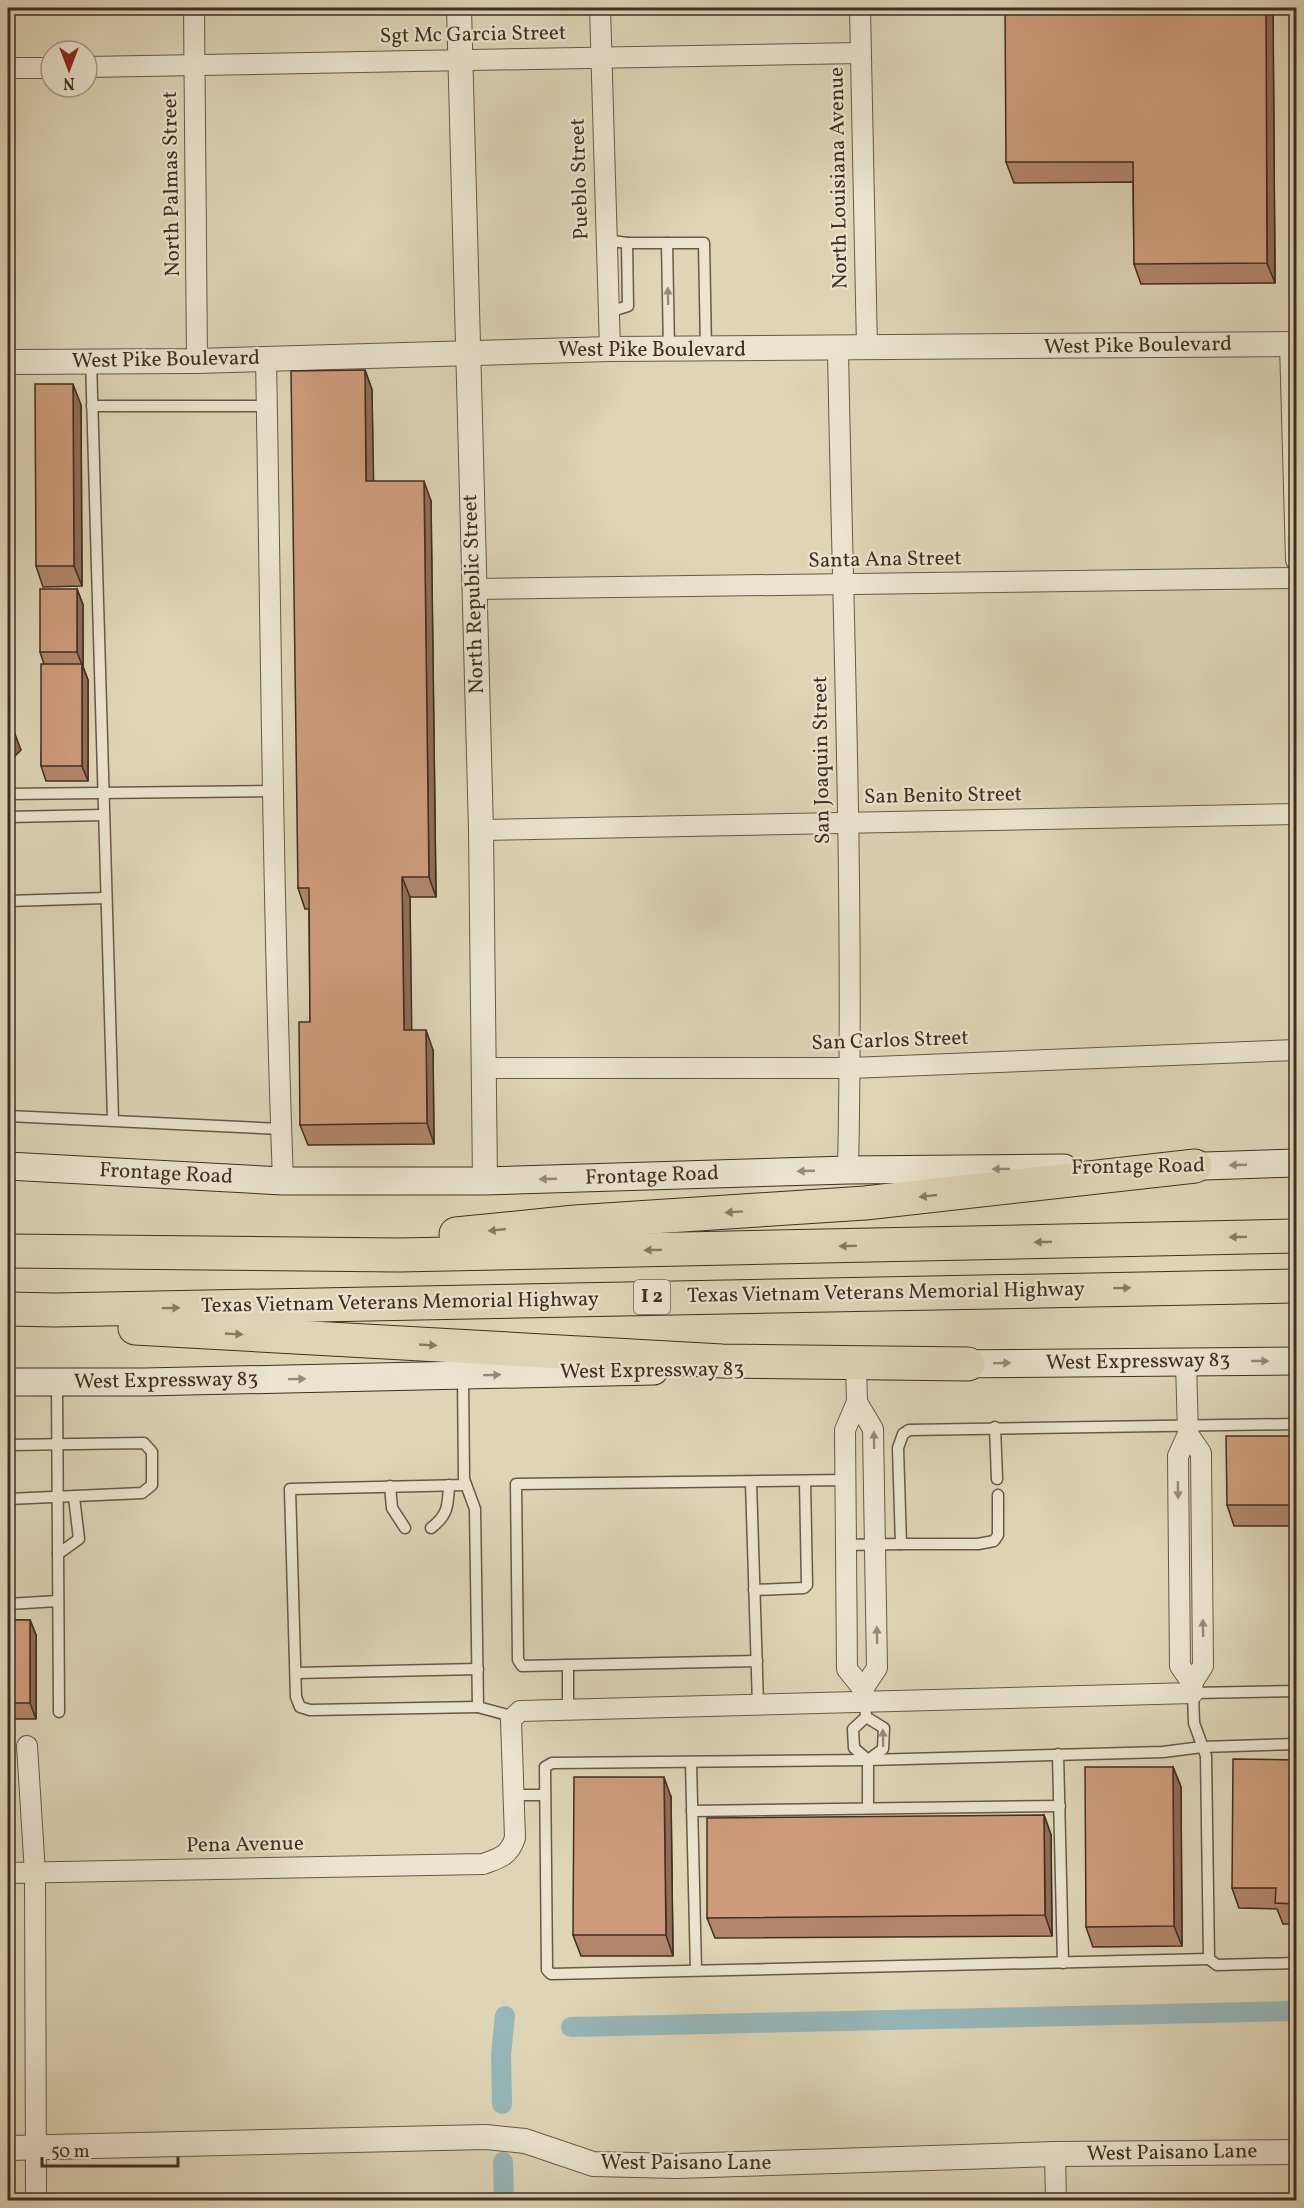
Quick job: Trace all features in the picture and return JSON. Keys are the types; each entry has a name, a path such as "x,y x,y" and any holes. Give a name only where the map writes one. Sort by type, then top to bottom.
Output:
{"highway":[{"path":"275,1254 575,1222 865,1203 1195,1167"},
{"name":"I 2","path":"8,1251 399,1255 1296,1236"},
{"name":"Texas Vietnam Veterans Memorial Highway","path":"8,1309 67,1310 1296,1286"},
{"path":"8,1320 722,1361 968,1364"}],"main road":[{"name":"Frontage Road","path":"8,1166 283,1181 485,1181 848,1170 1195,1167 1296,1163"},
{"name":"West Expressway 83","path":"8,1383 968,1364 1296,1361"}],"street":[{"name":"North Palmas Street","path":"194,8 197,361"},
{"name":"North Republic Street","path":"459,8 482,830 485,1181"},
{"name":"Pueblo Street","path":"600,8 610,349"},
{"name":"North Louisiana Avenue","path":"860,8 867,348"},
{"name":"Sgt Mc Garcia Street","path":"99,67 860,53"},
{"path":"8,68 39,68"},
{"name":"West Pike Boulevard","path":"8,362 197,361 610,349 838,350 1293,344"},
{"path":"1293,344 1296,560"},
{"name":"San Joaquin Street","path":"838,350 848,822 850,1068 848,1170"},
{"path":"266,359 273,791 283,1181"},
{"name":"Santa Ana Street","path":"474,589 1296,578"},
{"name":"San Benito Street","path":"482,830 1296,814"},
{"name":"San Carlos Street","path":"485,1068 850,1068 1296,1050"},
{"path":"514,1795 512,1720 520,1712 865,1703 1192,1688 1180,1666 1178,1456 1188,1429 1186,1362"},
{"path":"856,1366 857,1402 845,1430 847,1669 865,1703"},
{"path":"857,1402 873,1429 877,1668 865,1703"},
{"path":"27,1746 35,1873 36,2200"},
{"name":"Pena Avenue","path":"8,1873 483,1864 504,1857 511,1850 515,1838 514,1795"},
{"name":"West Paisano Lane","path":"8,2148 486,2137 525,2141 593,2164 677,2166 1055,2154 1296,2152"},
{"path":"1055,2154 1056,2200"}],"lane":[{"path":"606,240 627,243 704,243 706,350"},
{"path":"609,312 628,306 627,243"},
{"path":"667,243 669,349"},
{"path":"91,360 113,1119"},
{"path":"92,406 267,406"},
{"path":"8,794 273,791"},
{"path":"8,817 104,814"},
{"path":"8,901 106,898"},
{"path":"8,1116 113,1119 242,1129 281,1129"},
{"path":"463,1375 466,1485 475,1509 478,1707"},
{"path":"57,1383 59,1712"},
{"path":"901,1544 898,1448 903,1434 909,1430 995,1427 1188,1429 1296,1424"},
{"path":"995,1427 997,1479"},
{"path":"8,1445 144,1443 152,1452 152,1485 142,1493 58,1498 8,1498"},
{"path":"756,1661 522,1666 518,1660 516,1484 846,1480"},
{"path":"754,1590 804,1588 807,1585 805,1481"},
{"path":"751,1482 758,1705"},
{"path":"431,1528 443,1520 448,1512 449,1485"},
{"path":"466,1485 290,1490 296,1697 300,1707 310,1710 478,1707 515,1717"},
{"path":"390,1486 392,1508 405,1528"},
{"path":"846,1545 978,1544 994,1541 998,1535 998,1496"},
{"path":"58,1554 79,1539 74,1497"},
{"path":"8,1604 58,1601"},
{"path":"568,1666 568,1710"},
{"path":"296,1673 478,1670"},
{"path":"1209,1959 1206,1756 1194,1723 1192,1688 1296,1692"},
{"path":"868,1760 883,1749 884,1728 865,1703 853,1729 854,1748 868,1760 868,1808"},
{"path":"1296,1744 1202,1746 1164,1752 868,1760 552,1763 545,1767 544,1795 547,1970 551,1974 1209,1959 1217,1965 1296,1963"},
{"path":"1058,1754 1063,1963"},
{"path":"691,1762 696,1970"},
{"path":"514,1795 544,1795"},
{"path":"692,1811 1060,1806"}],"building":[{"path":"1005,8 1266,8 1267,263 1134,264 1133,162 1006,162"},
{"path":"1296,8 1296,86 1295,86"},
{"path":"365,370 366,481 424,481 429,877 402,877 404,1030 426,1030 427,1123 300,1125 299,1022 310,1022 309,888 298,888 291,371"},
{"path":"35,384 73,384 74,566 36,566"},
{"path":"40,589 77,589 77,652 40,652"},
{"path":"41,664 82,664 82,766 41,766"},
{"path":"8,726 15,734 8,742"},
{"path":"1226,1436 1296,1436 1296,1505 1227,1505"},
{"path":"8,1620 30,1620 30,1703 8,1703"},
{"path":"1233,1759 1296,1760 1296,1904 1275,1903 1276,1888 1232,1888"},
{"path":"1085,1767 1173,1767 1174,1926 1086,1927"},
{"path":"574,1777 664,1777 666,1935 573,1935"},
{"path":"1044,1815 1045,1915 707,1918 707,1818"}],"waterway":[{"path":"571,2027 1296,2011"},
{"path":"502,2104 501,2055 505,2016"},
{"path":"503,2162 504,2200"}]}
